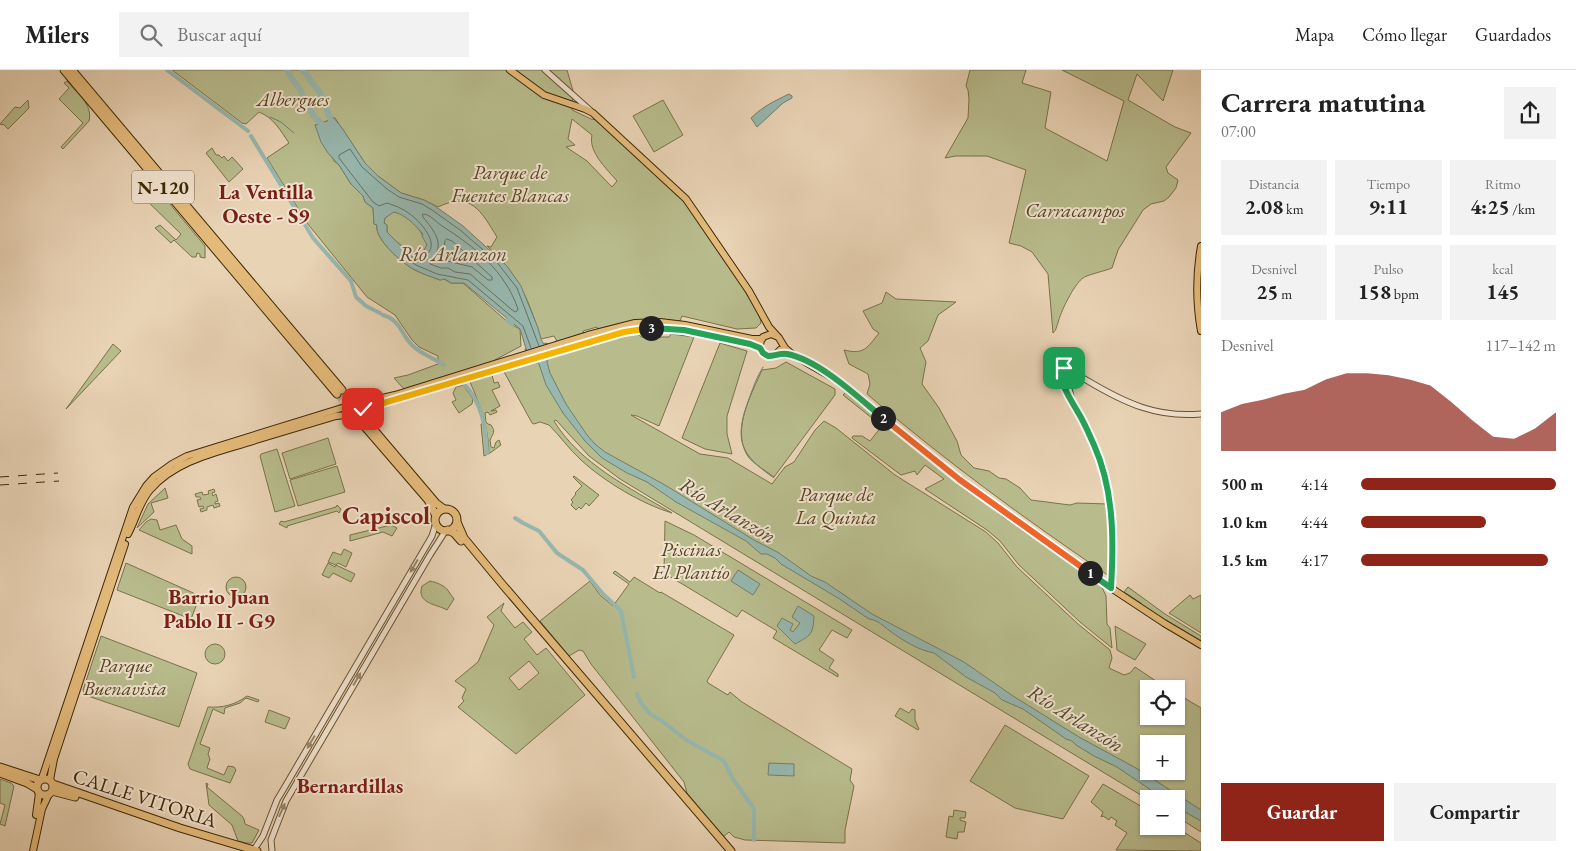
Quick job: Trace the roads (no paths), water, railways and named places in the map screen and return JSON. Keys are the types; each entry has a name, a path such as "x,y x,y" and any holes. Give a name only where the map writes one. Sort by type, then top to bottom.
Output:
{"highway":[{"name":"N-120","path":"64,70 235,269"},
{"name":"N-120","path":"72,70 235,269"},
{"path":"235,269 340,392"},
{"path":"726,851 457,536 440,528 428,500 367,425 436,503 444,509 454,512 464,538 731,851"},
{"path":"436,520 439,512 444,509"},
{"path":"447,530 454,527 457,522"},
{"path":"0,767 41,779 51,788 44,795 27,783 0,773"},
{"path":"38,791 37,784 41,779"},
{"name":"CALLE VITORIA","path":"51,788 255,849"},
{"name":"CALLE VITORIA","path":"51,788 60,793 242,851"}],"main road":[{"path":"510,70 544,95 577,102 593,113 686,199 749,291 766,323 782,344 795,356 815,366 845,386 960,480 1111,588 1201,645"},
{"path":"1201,246 1198,272 1198,306 1201,331"},
{"path":"555,349 618,326 649,322 685,324 752,339 763,338 771,334 777,337"},
{"path":"760,348 766,323"},
{"path":"362,406 555,349 632,330 666,328 684,330 750,344 760,348 768,356 778,354 795,356"},
{"path":"778,354 782,344"},
{"path":"33,851 43,806 51,788 54,759 125,544 140,505 148,493 170,472 186,463 334,417 347,415 351,418 357,418 362,414 362,406 357,400 350,401 345,407 187,456 164,469 146,486 133,507 115,557 41,779"},
{"path":"345,407 347,415"},
{"path":"29,851 39,804 38,791"}],"street":[{"path":"545,70 577,102"},
{"path":"1111,588 1112,529 1106,482 1095,447 1064,390 1055,356 1066,367 1082,378 1127,403 1142,409 1176,415 1201,414"},
{"path":"1059,373 1066,367"},
{"path":"1073,404 1069,392 1075,373"},
{"path":"1073,380 1082,378"},
{"path":"255,849 263,836 277,800 432,536 436,520"},
{"path":"272,850 271,840 274,828 291,793 430,555 447,530"},
{"path":"267,825 274,828"},
{"path":"255,849 263,844 272,850"}],"water":[{"path":"789,94 792,98 783,103 757,127 751,118 765,107"},
{"name":"Río Arlanzon","path":"333,117 365,163 378,176 401,193 424,200 435,206 463,226 507,266 521,286 541,339 548,352 547,362 550,373 566,404 587,435 605,452 665,485 754,540 779,553 811,576 825,582 872,614 964,662 1013,696 1079,737 1140,771 1140,780 1155,780 1170,790 1151,790 1117,767 1066,739 1023,709 1002,700 995,693 966,677 934,653 922,650 905,641 878,622 869,619 781,564 775,558 767,554 761,554 746,541 676,502 647,482 602,458 585,441 563,413 546,385 539,364 528,355 520,329 464,283 451,283 445,279 440,280 415,270 390,250 380,237 377,225 374,224 373,208 365,202 363,196 351,184 339,165 328,153 321,142 315,125 330,120","holes":["394,212 402,215 423,234 422,236 427,245 423,252 407,249 387,232 387,225 384,223 385,218"]},
{"path":"738,570 760,584 753,595 731,581"},
{"path":"798,606 814,616 814,622 810,634 795,644 777,626 782,618 793,624 790,630 793,632 800,623 792,617"},
{"path":"769,763 794,764 794,776 768,775"},
{"name":"Río Arlanzon","path":"1185,800 1201,810 1201,821 1185,812"}],"waterway":[{"path":"167,70 248,131"},
{"name":"Río Arlanzón","path":"287,70 313,115 325,126"},
{"name":"Río Arlanzón","path":"303,70 320,93 334,128"},
{"path":"270,117 281,122 294,133"},
{"path":"251,136 313,238 351,281 356,297 366,306 380,313"},
{"path":"383,315 397,324 416,349 444,365"},
{"path":"507,320 512,324"},
{"path":"763,367 755,382 744,413 741,435 747,453 753,461 774,478"},
{"path":"463,383 475,398 482,415 487,453"},
{"path":"515,518 539,531 557,553 583,570 603,594 621,611 634,677"},
{"path":"637,694 641,703 650,714"},
{"path":"653,716 659,719"},
{"path":"662,721 686,740 724,761 733,779 754,809 754,840"}],"tunnel":[{"path":"342,390 369,424"},
{"path":"337,394 365,427"}],"railway":[{"path":"0,477 58,473"},
{"path":"0,485 59,481"}],"district":[{"name":"La Ventilla Oeste - S9","path":"266,203"},
{"name":"Capiscol","path":"386,515"},
{"name":"Barrio Juan Pablo II - G9","path":"219,608"},
{"name":"Bernardillas","path":"350,785"}],"park label":[{"name":"Albergues","path":"293,99"},
{"name":"Parque de Fuentes Blancas","path":"510,184"},
{"name":"Carracampos","path":"1075,210"},
{"name":"Parque de La Quinta","path":"836,506"},
{"name":"Piscinas El Plantío","path":"691,560"},
{"name":"Parque Buenavista","path":"125,676"}]}
